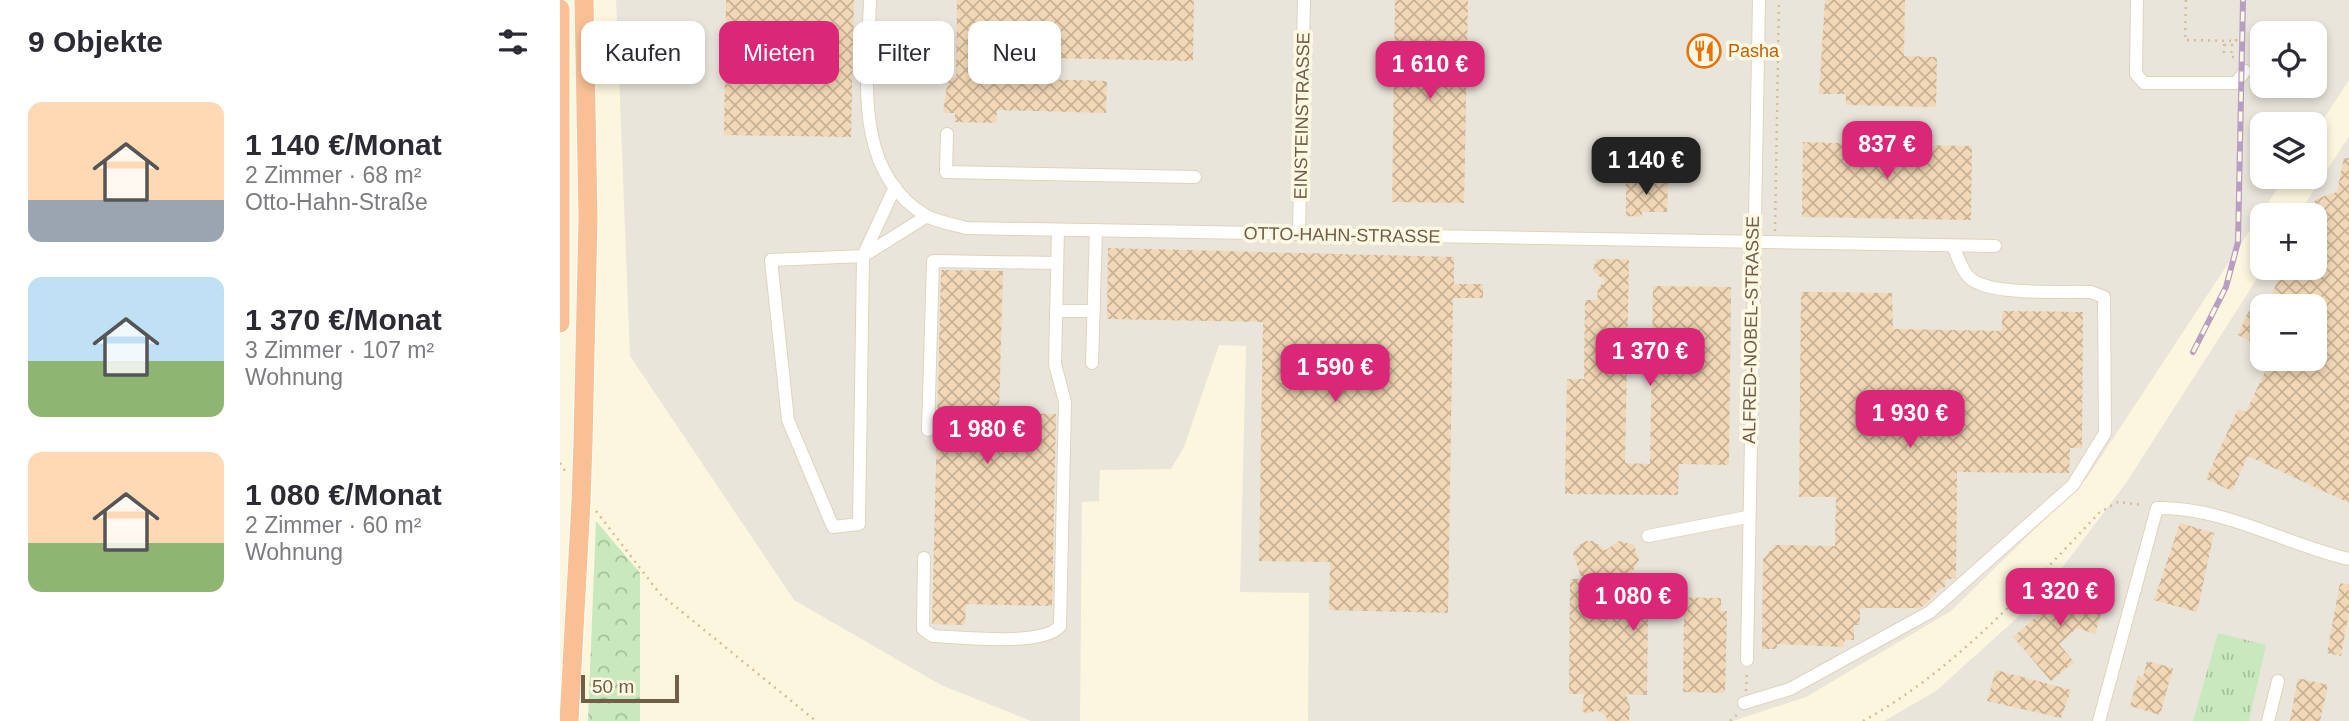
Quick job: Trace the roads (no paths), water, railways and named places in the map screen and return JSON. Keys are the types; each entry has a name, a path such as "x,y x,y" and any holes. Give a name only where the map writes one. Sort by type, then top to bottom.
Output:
{"highway":[{"path":"569,721 587,504 583,443 588,218 584,0"},
{"path":"560,9 560,323"}],"street":[{"name":"OTTO-HAHN-STRASSE","path":"870,0 869,132 895,187 927,216 966,228 1996,246"},
{"name":"EINSTEINSTRASSE","path":"1299,233 1304,0"},
{"name":"ALFRED-NOBEL-STRASSE","path":"1747,660 1747,517 1759,0"},
{"path":"2137,0 2136,74 2144,83 2236,83 2245,64"},
{"path":"947,134 946,172 1195,177"},
{"path":"895,187 863,256 859,524 833,527 789,420 771,260 863,256 927,216"},
{"path":"924,558 923,629 926,633 933,636 1041,637 1055,632 1060,626 1065,401 1055,364 1058,230"},
{"path":"1092,363 1096,230"},
{"path":"1744,703 1790,689 1945,601 2073,485 2105,433 2104,298 2091,292 2003,288 1973,281 1965,272 1952,246"},
{"path":"929,430 933,261 1056,263"},
{"path":"1056,311 1094,311"},
{"path":"2099,721 2157,508 2184,508 2233,520 2317,552 2349,559"},
{"path":"1648,536 1747,517"},
{"path":"2268,721 2278,681"}],"railway":[{"path":"2193,352 2226,287 2238,242 2243,0"}],"place":[{"name":"Pasha","path":"1704,51"}]}
